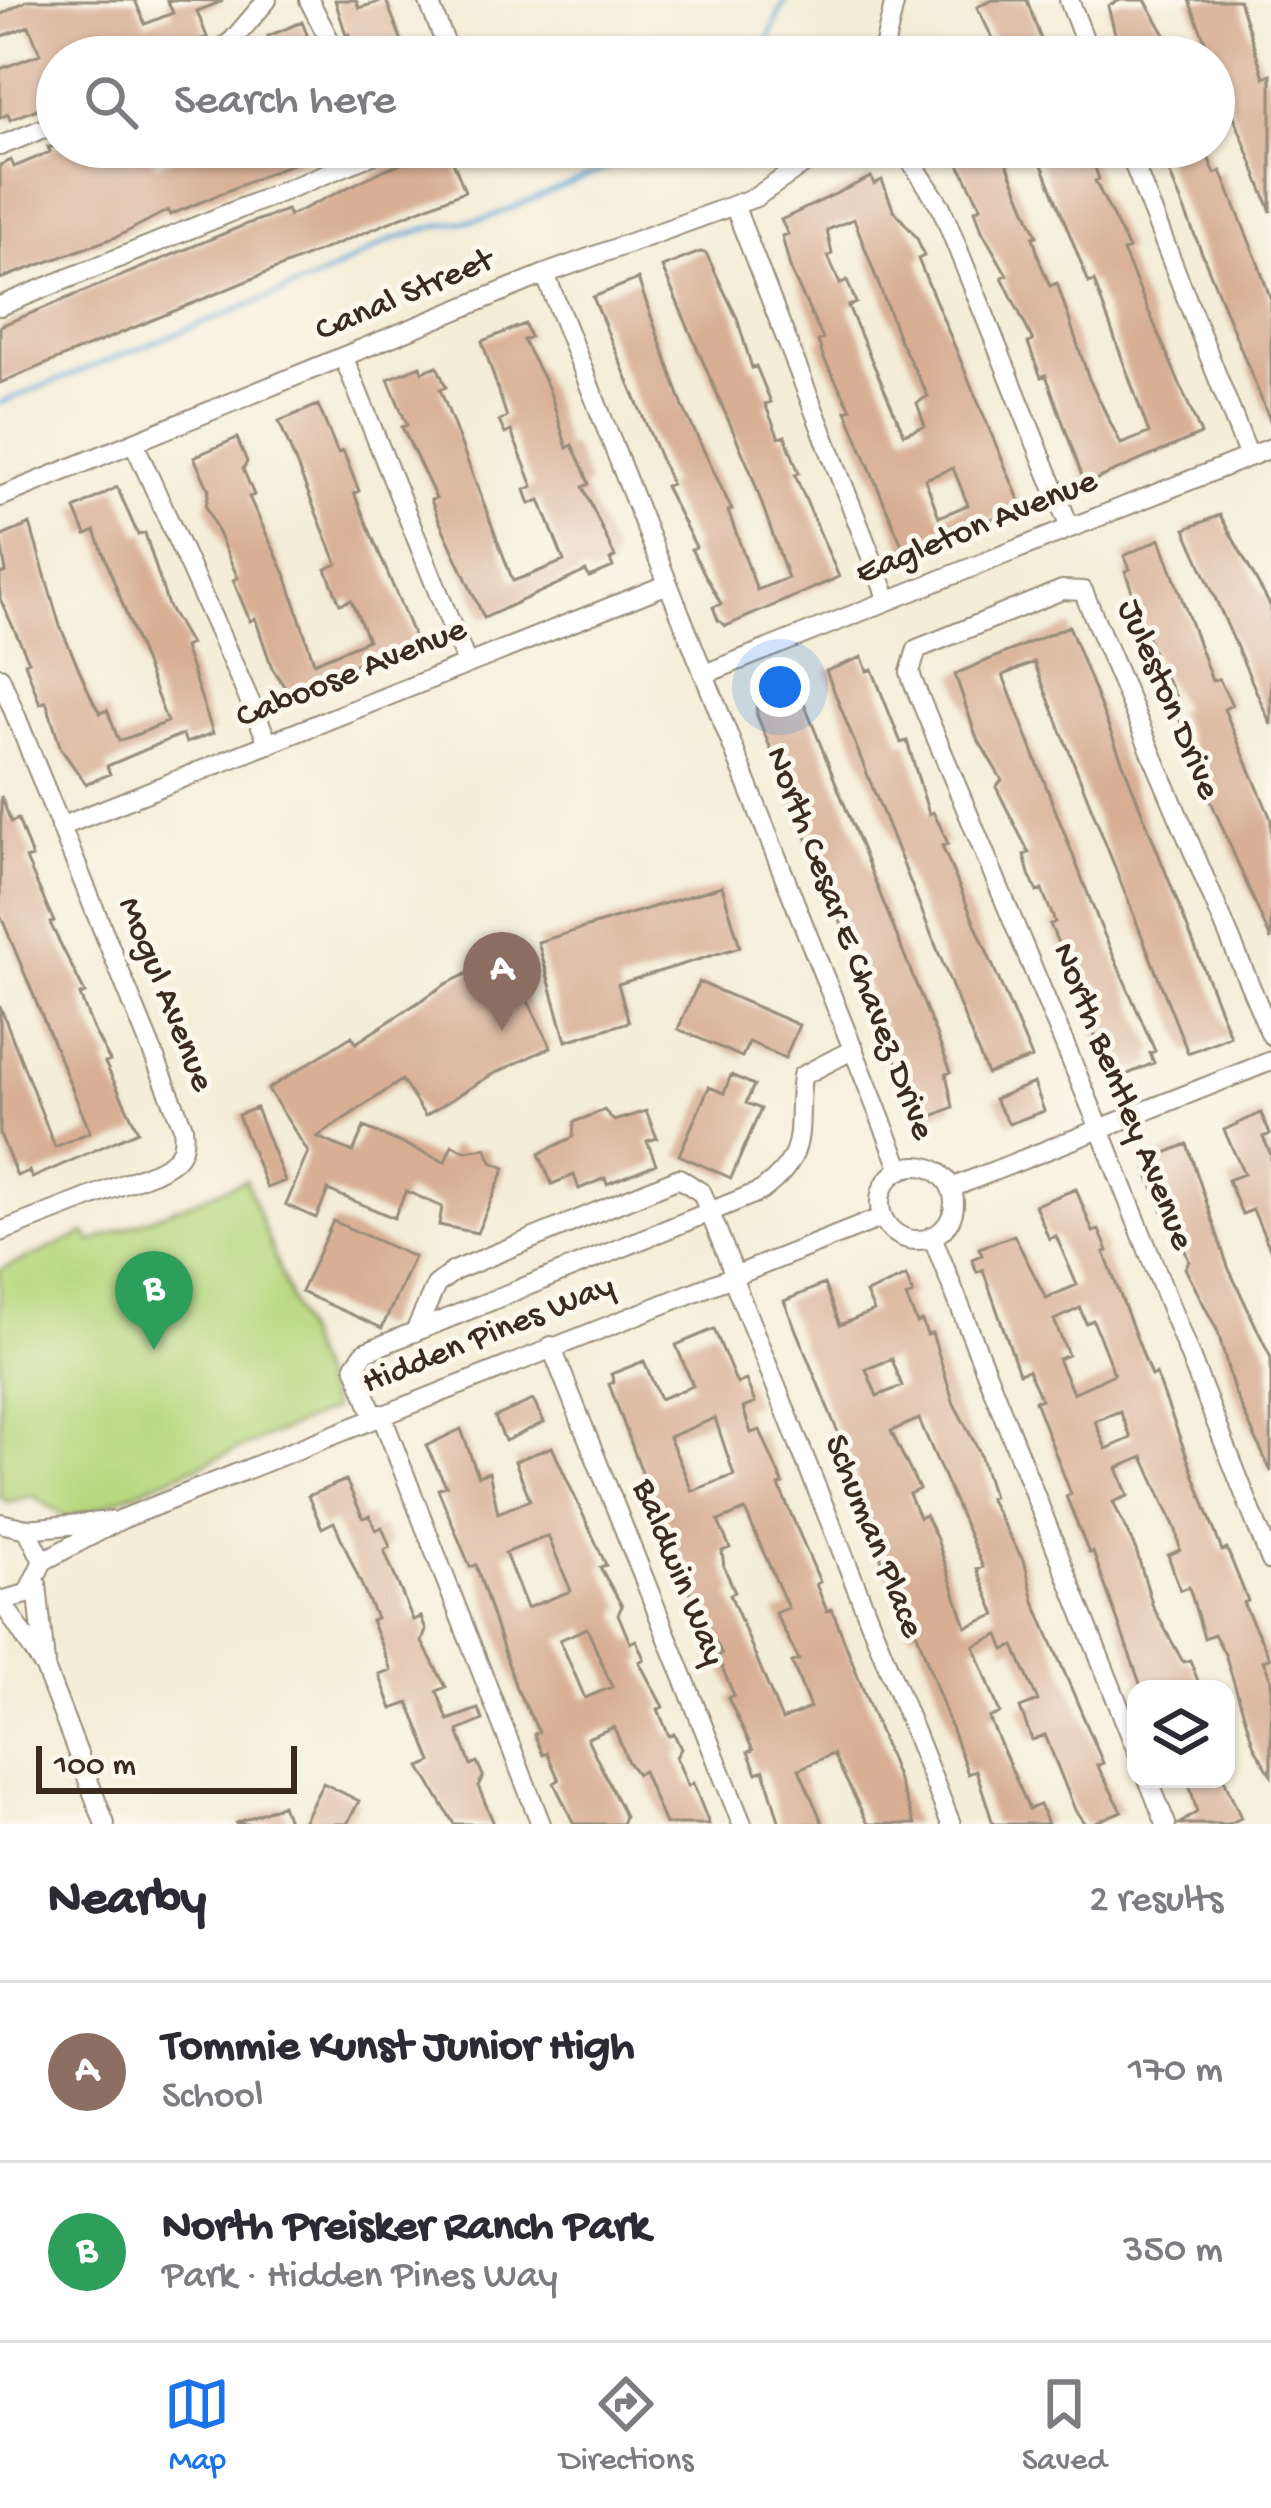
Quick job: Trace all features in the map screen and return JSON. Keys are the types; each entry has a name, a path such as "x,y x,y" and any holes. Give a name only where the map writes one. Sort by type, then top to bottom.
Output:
{"street":[{"path":"236,36 267,0"},
{"path":"309,0 327,36"},
{"path":"428,0 443,36"},
{"path":"887,36 895,0"},
{"path":"1069,0 1083,36"},
{"path":"0,146 36,131"},
{"path":"0,306 336,168"},
{"name":"Canal Street","path":"0,497 545,274 734,205 783,183 802,168"},
{"path":"916,168 941,207 1070,528"},
{"path":"1135,168 1249,457"},
{"path":"734,205 888,600"},
{"name":"North Cesar E Chavez Drive","path":"545,274 901,1170"},
{"path":"344,358 467,664"},
{"path":"134,443 268,744"},
{"name":"Eagleton Avenue","path":"707,673 1271,448"},
{"name":"Caboose Avenue","path":"60,827 668,584"},
{"name":"North Bentley Avenue","path":"1083,591 1062,590 917,649 913,682 1100,1130 1271,1562"},
{"name":"Juleston Drive","path":"1083,591 1271,1035"},
{"name":"Mogul Avenue","path":"0,677 183,1127 185,1145 176,1161 155,1172 2,1226"},
{"path":"542,1824 358,1378 357,1358 761,1191 781,1174 802,1136 802,1076 854,1049"},
{"path":"951,1188 1271,1060"},
{"path":"930,1168 951,1188 953,1210 932,1236 898,1234 883,1217 881,1195 901,1170 930,1168"},
{"path":"415,1332 443,1278 579,1217 679,1178 699,1187 710,1214"},
{"name":"Schuman Place","path":"710,1214 951,1824"},
{"name":"Hidden Pines Way","path":"44,1562 122,1520 883,1217"},
{"path":"932,1236 1127,1725"},
{"name":"Baldwin Way","path":"550,1346 742,1824"},
{"name":"Hidden Pines Way","path":"27,1529 122,1520"},
{"path":"0,1522 27,1529 44,1562 37,1584 45,1668"},
{"path":"37,1584 27,1594 1,1602 45,1668 105,1824"},
{"path":"1152,1788 1166,1824"}],"green space":[{"path":"246,1180 332,1410 90,1511 66,1517 33,1496 7,1502 0,1497 0,1270 86,1233 91,1242"}],"building":[{"path":"28,0 135,0 145,24 173,13 167,0 223,1 197,11 207,36 36,36 36,44 29,26 0,37 0,15"},
{"path":"335,0 356,0 359,8 386,0 400,36 350,34 346,35"},
{"path":"993,0 1027,0 1040,36 992,36 977,7"},
{"path":"1121,0 1145,0 1166,36 1116,36 1108,6"},
{"path":"1189,0 1239,0 1264,77 1271,74 1271,212 1235,119 1235,36 1203,36"},
{"path":"302,22 308,36 268,36"},
{"path":"36,56 36,109 10,120 8,114 0,118 0,69"},
{"path":"36,158 36,168 282,168 170,215 168,210 119,236 0,279 0,165 11,160 14,167"},
{"path":"456,168 465,191 0,383 0,326 247,224 287,210 289,216 386,169"},
{"path":"961,168 1009,168 1037,236 1033,237 1040,262 1050,286 1057,283 1089,379 1121,444 1149,433 1094,281 1089,283 1043,168 1095,168 1099,179 1095,181 1129,249 1123,251 1201,434 1088,483 1083,479 1046,375 1041,377 1028,343 1033,341 1002,277 1007,275 982,231 975,210 981,207"},
{"path":"1167,168 1221,171 1271,300 1271,423"},
{"path":"871,177 874,184 882,180 893,209 917,238 924,256 918,259 1020,502 1014,505 1016,510 929,541 931,545 906,555 846,411 851,409 824,359 818,341 823,339 791,271 782,236 788,234 781,220","holes":["854,219 900,341 928,396 917,403 925,426 904,434 848,306 856,303 847,280 840,284 828,256 832,254 827,230","953,468 968,505 939,517 925,479"]},
{"path":"706,253 737,318 752,368 756,366 771,402 765,404 779,438 785,436 799,473 795,475 839,577 726,626 718,620 713,607 721,604 691,549 696,547 665,486 671,484 593,297 638,279 683,407 732,510 728,511 757,590 788,578 750,470 662,267"},
{"path":"525,324 530,337 523,340 549,389 567,448 572,445 583,468 589,484 583,487 615,557 610,560 613,567 589,577 586,571 484,618 438,518 431,500 436,498 402,427 407,425 388,379 420,366 422,372 437,366 446,387 440,389 513,581 537,572 564,561 540,500 530,504 525,490 533,486 511,431 505,434 499,421 507,417 482,341"},
{"path":"318,405 338,453 343,451 359,491 354,493 416,641 390,656 388,650 345,668 315,683 318,691 294,701 272,668 255,618 250,621 233,580 238,578 206,506 209,490 194,457 237,438 254,495 249,497 287,578 314,663 368,640 351,600 340,604 326,569 337,564 279,421"},
{"path":"117,487 138,535 145,533 168,606 190,644 184,647 213,733 186,743 183,735 175,737 107,766 110,774 86,784 61,749 46,701 40,704 25,663 29,661 0,599 0,574 6,572 0,537 30,524 60,626 94,703 100,713 107,710 119,741 167,722 95,531 86,535 75,509"},
{"path":"1220,515 1271,607 1271,725 1185,529"},
{"path":"1160,539 1212,681 1219,679 1232,705 1224,709 1271,819 1271,940 1201,778 1205,777 1176,711 1182,708 1155,658 1125,571 1130,569 1124,556"},
{"path":"1069,626 1230,1036 1188,1053 1034,662 1003,675 1100,925 1155,1051 1150,1053 1154,1063 1116,1079 1094,1034 1072,963 1067,965 1050,924 1055,922 1042,890 1037,892 1029,874 1024,855 1029,853 996,787 1002,780 976,736 955,674"},
{"path":"862,657 867,671 872,669 901,743 907,741 929,814 933,812 948,844 942,846 1032,1058 987,1074 826,671"},
{"path":"796,683 951,1072 946,1074 953,1107 921,1121 757,715 756,700"},
{"path":"1,796 11,822 18,819 32,857 26,859 54,922 50,923 85,993 80,995 110,1061 105,1063 138,1131 32,1178 29,1171 17,1176 0,1134 0,1006 55,1147 90,1132 0,914"},
{"path":"722,886 740,947 618,984 629,1022 566,1041 538,942"},
{"path":"505,955 551,1047 491,1075 425,1116 402,1080 317,1137 353,1152 364,1127 445,1162 452,1145 465,1151 486,1148 492,1162 505,1168 477,1233 439,1225 442,1207 406,1191 394,1218 328,1190 316,1218 286,1205 308,1152 268,1089 352,1036 356,1043 446,984"},
{"path":"699,982 799,1025 785,1058 749,1042 742,1057 678,1029"},
{"path":"731,1075 754,1085 746,1103 761,1109 731,1178 679,1155 709,1087 724,1093"},
{"path":"1034,1083 1044,1111 1009,1124 994,1099"},
{"path":"256,1108 285,1181 267,1188 238,1115"},
{"path":"604,1110 614,1121 646,1111 657,1138 647,1141 656,1164 607,1184 605,1178 579,1189 574,1175 552,1184 539,1154 573,1137 574,1122"},
{"path":"1261,1113 1270,1134 1263,1137 1271,1155 1271,1251 1253,1210 1242,1214 1228,1180 1244,1174 1224,1130"},
{"path":"1187,1144 1228,1267 1271,1358 1271,1472 1234,1391 1218,1332 1185,1268 1189,1261 1176,1227 1170,1229 1146,1170 1151,1168 1148,1160"},
{"path":"1076,1189 1093,1232 1099,1230 1108,1251 1104,1252 1151,1376 1156,1374 1222,1551 1227,1549 1248,1601 1243,1603 1270,1658 1263,1661 1271,1679 1271,1775 1254,1746 1225,1654 1214,1634 1204,1638 1189,1587 1180,1590 1168,1555 1180,1550 1176,1530 1143,1457 1117,1468 1128,1496 1113,1502 1136,1550 1153,1607 1183,1662 1190,1660 1198,1680 1139,1680 1093,1552 1089,1553 1066,1496 1071,1494 1035,1401 1041,1399 1028,1370 1019,1373 983,1270 977,1272 972,1259 982,1255 979,1248 1014,1235 1046,1298 1077,1285 1056,1236 1049,1239 1035,1205","holes":["1080,1308 1086,1323 1093,1320 1114,1374 1073,1393 1058,1359 1068,1355 1054,1320","1120,1411 1131,1438 1106,1449 1095,1421"]},
{"path":"333,1221 414,1257 382,1328 301,1292"},
{"path":"906,1276 913,1294 906,1297 917,1323 922,1321 927,1335 932,1333 954,1404 979,1451 993,1497 989,1498 1025,1564 1034,1601 1103,1763 1097,1765 1122,1811 1085,1824 1075,1810 1045,1735 1032,1740 1020,1708 1038,1701 1014,1646 1005,1650 999,1635 974,1646 1000,1713 989,1718 1029,1809 1040,1805 1048,1824 993,1824 976,1770 968,1774 784,1301 824,1284 840,1325 874,1311 866,1293","holes":["892,1359 902,1386 877,1396 866,1369","919,1419 983,1567 977,1569 996,1615 966,1627 937,1539 925,1515 919,1518 909,1494 919,1489 891,1431"]},
{"path":"714,1329 737,1384 746,1380 755,1403 743,1408 751,1433 760,1430 783,1484 779,1486 820,1582 816,1584 827,1611 832,1609 915,1824 868,1824 833,1754 799,1769 823,1824 780,1824 764,1770 757,1773 748,1752 753,1750 728,1698 734,1695 717,1656 722,1654 676,1564 609,1384 614,1382 611,1374 644,1361 660,1399 693,1386 676,1345","holes":["715,1418 734,1475 692,1491 669,1437","745,1510 788,1608 775,1613 799,1660 792,1662 810,1708 782,1720 730,1594 735,1592 724,1567 722,1551 730,1548 718,1521"]},
{"path":"533,1400 544,1422 505,1441 495,1417"},
{"path":"461,1429 478,1476 489,1472 498,1513 530,1500 515,1461 552,1447 606,1565 600,1567 622,1606 618,1614 630,1643 636,1640 644,1659 639,1662 663,1707 658,1709 669,1736 674,1734 681,1749 676,1757 688,1786 693,1783 709,1824 665,1824 643,1771 637,1774 628,1762 614,1727 587,1738 625,1816 622,1824 574,1824 554,1783 559,1780 547,1753 543,1755 534,1734 539,1732 516,1688 476,1565 470,1567 438,1489 446,1486 426,1446","holes":["548,1536 571,1591 527,1608 505,1553","587,1628 612,1687 585,1698 560,1640"]},
{"path":"346,1480 363,1518 370,1516 376,1530 382,1527 390,1547 384,1550 413,1620 421,1617 426,1630 422,1642 446,1687 437,1691 448,1720 478,1709 483,1720 458,1731 471,1765 477,1762 483,1776 478,1786 494,1824 454,1824 420,1767 432,1762 409,1703 392,1709 379,1674 391,1670 371,1620 376,1618 334,1522 322,1528 308,1496"},
{"path":"323,1783 359,1801 347,1824 302,1824"},
{"path":"1190,1788 1228,1788 1241,1818 1228,1824 1179,1824 1197,1812"},
{"path":"282,1805 289,1824 236,1824 236,1823"}],"waterway":[{"path":"770,36 785,0"},
{"path":"0,403 323,276 391,240 435,226 485,219 608,168"}],"place":[{"name":"Tommie Kunst Junior High","path":"502,1031"},
{"name":"North Preisker Ranch Park","path":"154,1350"}]}
